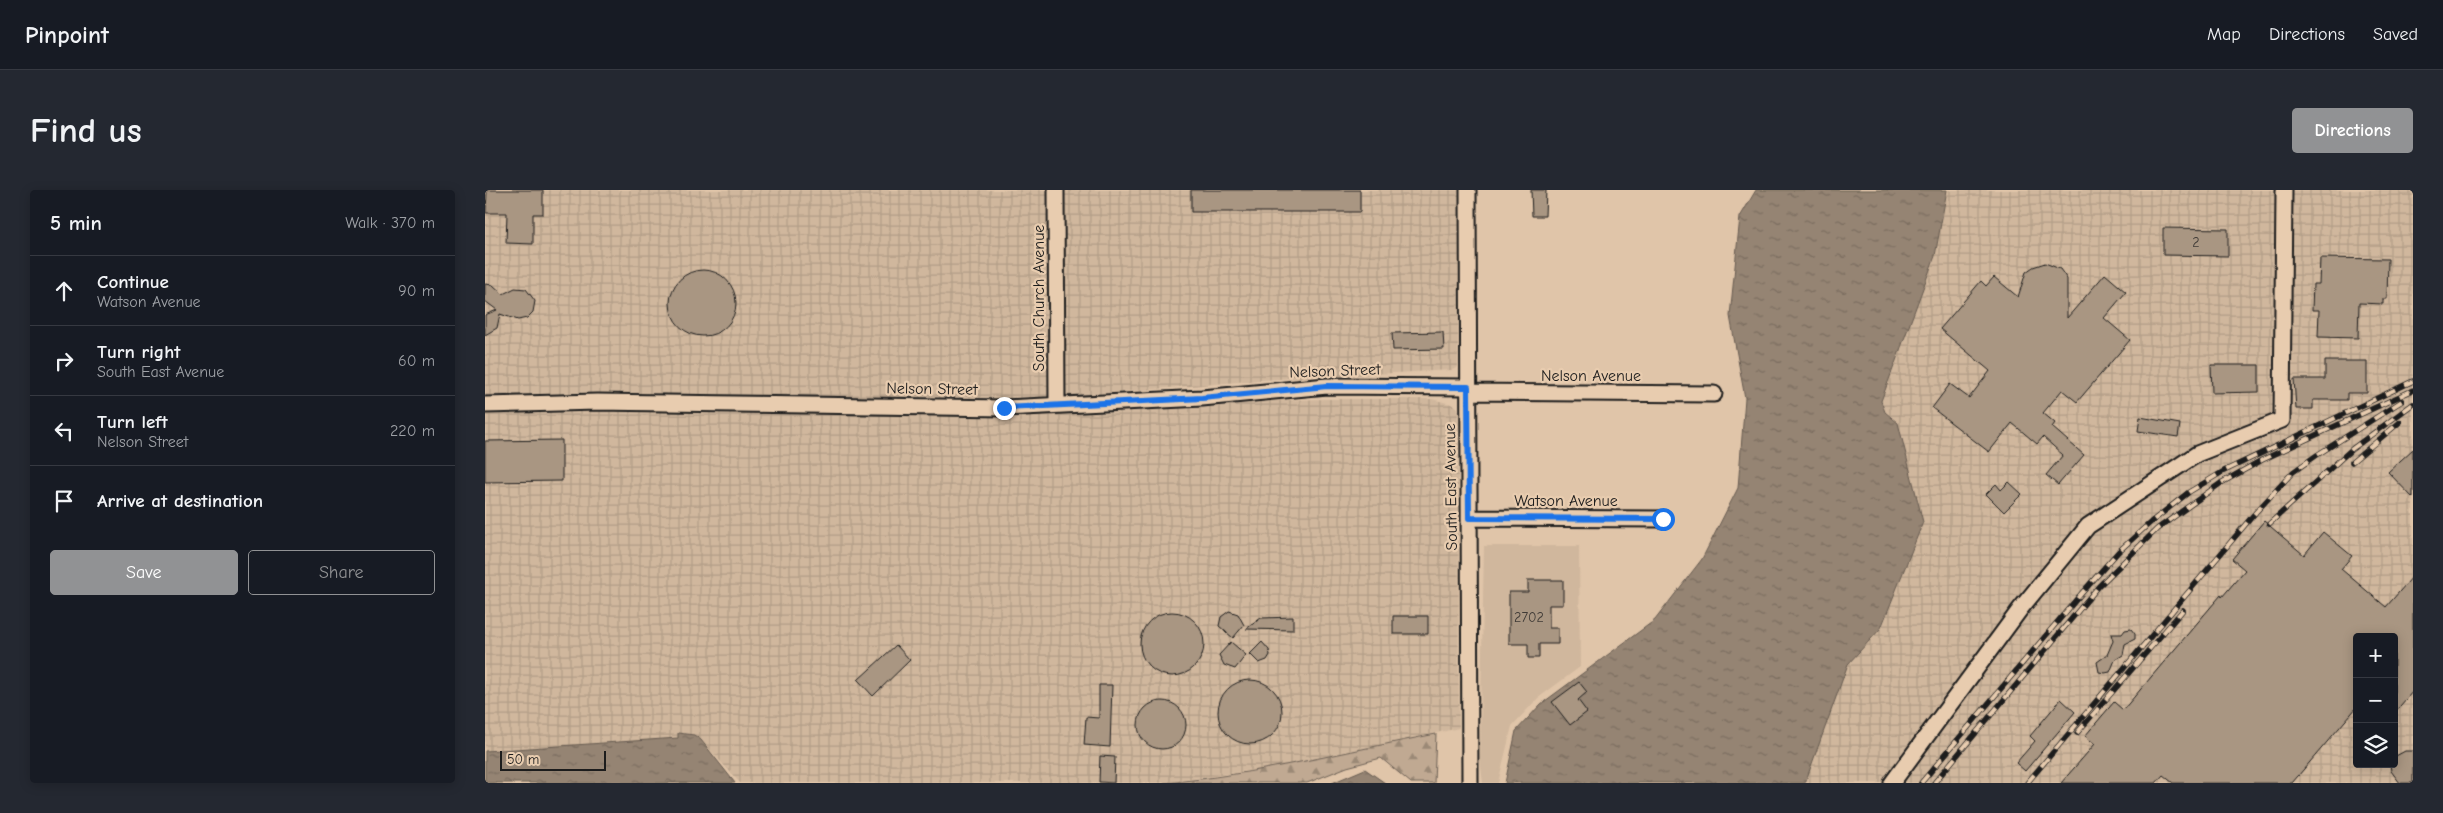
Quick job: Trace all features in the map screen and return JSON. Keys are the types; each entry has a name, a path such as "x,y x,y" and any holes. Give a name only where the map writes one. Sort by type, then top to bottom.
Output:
{"street":[{"name":"South Church Avenue","path":"1056,190 1057,405"},
{"name":"South East Avenue","path":"1468,190 1471,783"},
{"path":"1892,783 2021,608 2088,526 2197,454 2282,420 2284,190"},
{"name":"Nelson Street","path":"485,405 597,402 997,408 1202,398 1327,386 1468,390"},
{"name":"Nelson Avenue","path":"1468,390 1714,394"},
{"name":"Watson Avenue","path":"1469,518 1663,519"}],"shaded area":[{"path":"485,190 1049,190 1050,397 1004,399 597,394 485,397"},
{"path":"1062,190 1459,190 1458,367 1452,370 1260,380 1064,397"},
{"path":"1947,190 2413,190 2413,783 1805,783 1848,664 1881,628 1923,522 1896,420 1885,412 1881,401 1935,256"},
{"path":"1327,399 1432,399 1458,408 1459,728 1290,765 1164,783 740,783 701,740 685,733 678,733 678,738 485,751 485,413 597,411 1004,416 1064,414 1157,404"},
{"path":"1484,546 1579,546 1580,667 1538,698 1512,726 1498,783 1483,783 1480,759"}],"green space":[{"path":"1436,734 1434,783 1411,783 1381,758 1347,767 1307,783 1164,783 1267,768"}],"water":[{"path":"1756,190 1947,190 1935,256 1881,401 1885,412 1898,423 1923,522 1881,628 1848,664 1805,783 1505,783 1516,731 1541,704 1655,620 1702,559 1738,488 1745,398 1730,316 1740,217"},
{"path":"678,733 694,735 701,740 735,783 485,783 485,751 678,738"},
{"path":"1365,769 1385,783 1332,783"}],"building":[{"path":"487,190 543,190 543,214 533,214 533,244 506,243 507,213 486,213"},
{"path":"1191,190 1360,190 1360,212 1191,212"},
{"path":"1531,190 1546,190 1545,216 1532,216"},
{"path":"2163,228 2228,229 2228,256 2163,255"},
{"path":"2320,258 2388,259 2387,299 2383,299 2383,304 2359,303 2358,338 2318,337 2319,310 2312,310 2313,284 2319,284"},
{"path":"2045,263 2060,269 2067,279 2067,318 2105,274 2126,292 2104,318 2130,340 2077,402 2062,390 2043,413 2055,423 2052,427 2084,455 2058,485 2046,475 2063,455 2043,437 2037,444 2012,423 1989,452 1932,408 1950,384 1969,398 1990,371 1940,329 1981,281 1986,286 1994,277 2018,297 2026,272 2033,267"},
{"path":"703,270 716,273 726,280 733,290 736,303 733,316 726,326 716,333 703,336 690,333 680,326 673,316 670,303 673,290 680,280 690,273"},
{"path":"485,284 493,285 503,294 515,288 526,289 535,301 533,312 527,318 518,320 500,314 497,328 485,335 485,315 497,310 485,301"},
{"path":"1443,332 1444,349 1393,350 1392,333"},
{"path":"2325,361 2367,361 2367,393 2347,393 2347,400 2313,400 2313,409 2296,409 2294,379 2325,379"},
{"path":"2211,365 2259,365 2259,392 2212,393"},
{"path":"2140,417 2180,424 2178,437 2138,431"},
{"path":"562,440 562,481 485,482 485,441"},
{"path":"2413,449 2413,498 2388,472"},
{"path":"2009,482 2022,494 2004,512 1986,494 1996,484 2001,490"},
{"path":"2264,521 2304,555 2323,532 2352,556 2341,569 2386,607 2413,576 2413,691 2398,708 2398,633 2353,633 2353,712 2292,783 2173,783 2163,775 2156,783 2061,783 2095,744 2085,736 2114,702 2123,710 2221,595 2222,597 2245,570 2232,559"},
{"path":"1528,580 1563,580 1563,605 1549,605 1549,628 1558,628 1558,644 1539,644 1539,658 1528,658 1528,644 1509,644 1509,592 1528,592"},
{"path":"1229,611 1238,614 1244,625 1233,638 1219,626 1221,617"},
{"path":"1172,612 1184,614 1195,621 1202,632 1204,644 1202,656 1195,667 1184,674 1172,676 1160,674 1149,667 1142,656 1140,644 1142,632 1149,621 1160,614"},
{"path":"1393,616 1428,616 1428,634 1393,634"},
{"path":"1293,617 1293,630 1246,629 1261,618"},
{"path":"2131,629 2135,634 2135,639 2125,644 2123,655 2115,660 2110,672 2099,672 2097,662 2107,655 2113,641 2111,634 2122,634 2125,630"},
{"path":"1231,642 1246,655 1235,669 1224,665 1219,655"},
{"path":"1262,642 1269,650 1270,655 1267,660 1259,663 1250,654"},
{"path":"896,645 910,660 873,696 858,680"},
{"path":"1244,680 1256,680 1273,689 1280,700 1282,712 1280,724 1273,735 1256,744 1244,744 1232,739 1223,730 1218,718 1218,706 1223,694 1232,685"},
{"path":"1579,682 1587,692 1578,700 1587,712 1570,725 1552,702"},
{"path":"1099,685 1112,685 1110,747 1084,745 1086,717 1099,718"},
{"path":"2061,699 2075,712 2025,771 2016,763 2035,741 2030,736"},
{"path":"1162,701 1171,703 1179,708 1184,716 1186,725 1184,734 1179,742 1171,747 1162,749 1153,747 1145,742 1140,734 1138,725 1140,716 1145,708 1153,703"},
{"path":"2405,751 2413,751 2413,783 2400,783 2391,771 2391,768 2398,768 2398,755"},
{"path":"1100,756 1115,757 1114,783 1099,782"}],"railway":[{"path":"1921,783 2118,552 2151,522 2189,492 2224,471 2413,381"},
{"path":"1934,783 2099,586 2157,529 2221,483 2262,460 2413,390"},
{"path":"2027,783 2256,512 2293,472 2402,401"},
{"path":"2269,524 2352,449 2413,404"},
{"path":"2352,462 2400,422"},
{"path":"2077,733 2183,610"}],"route":[{"path":"1004,408 1202,398 1327,386 1468,387 1469,518 1663,519"}]}
